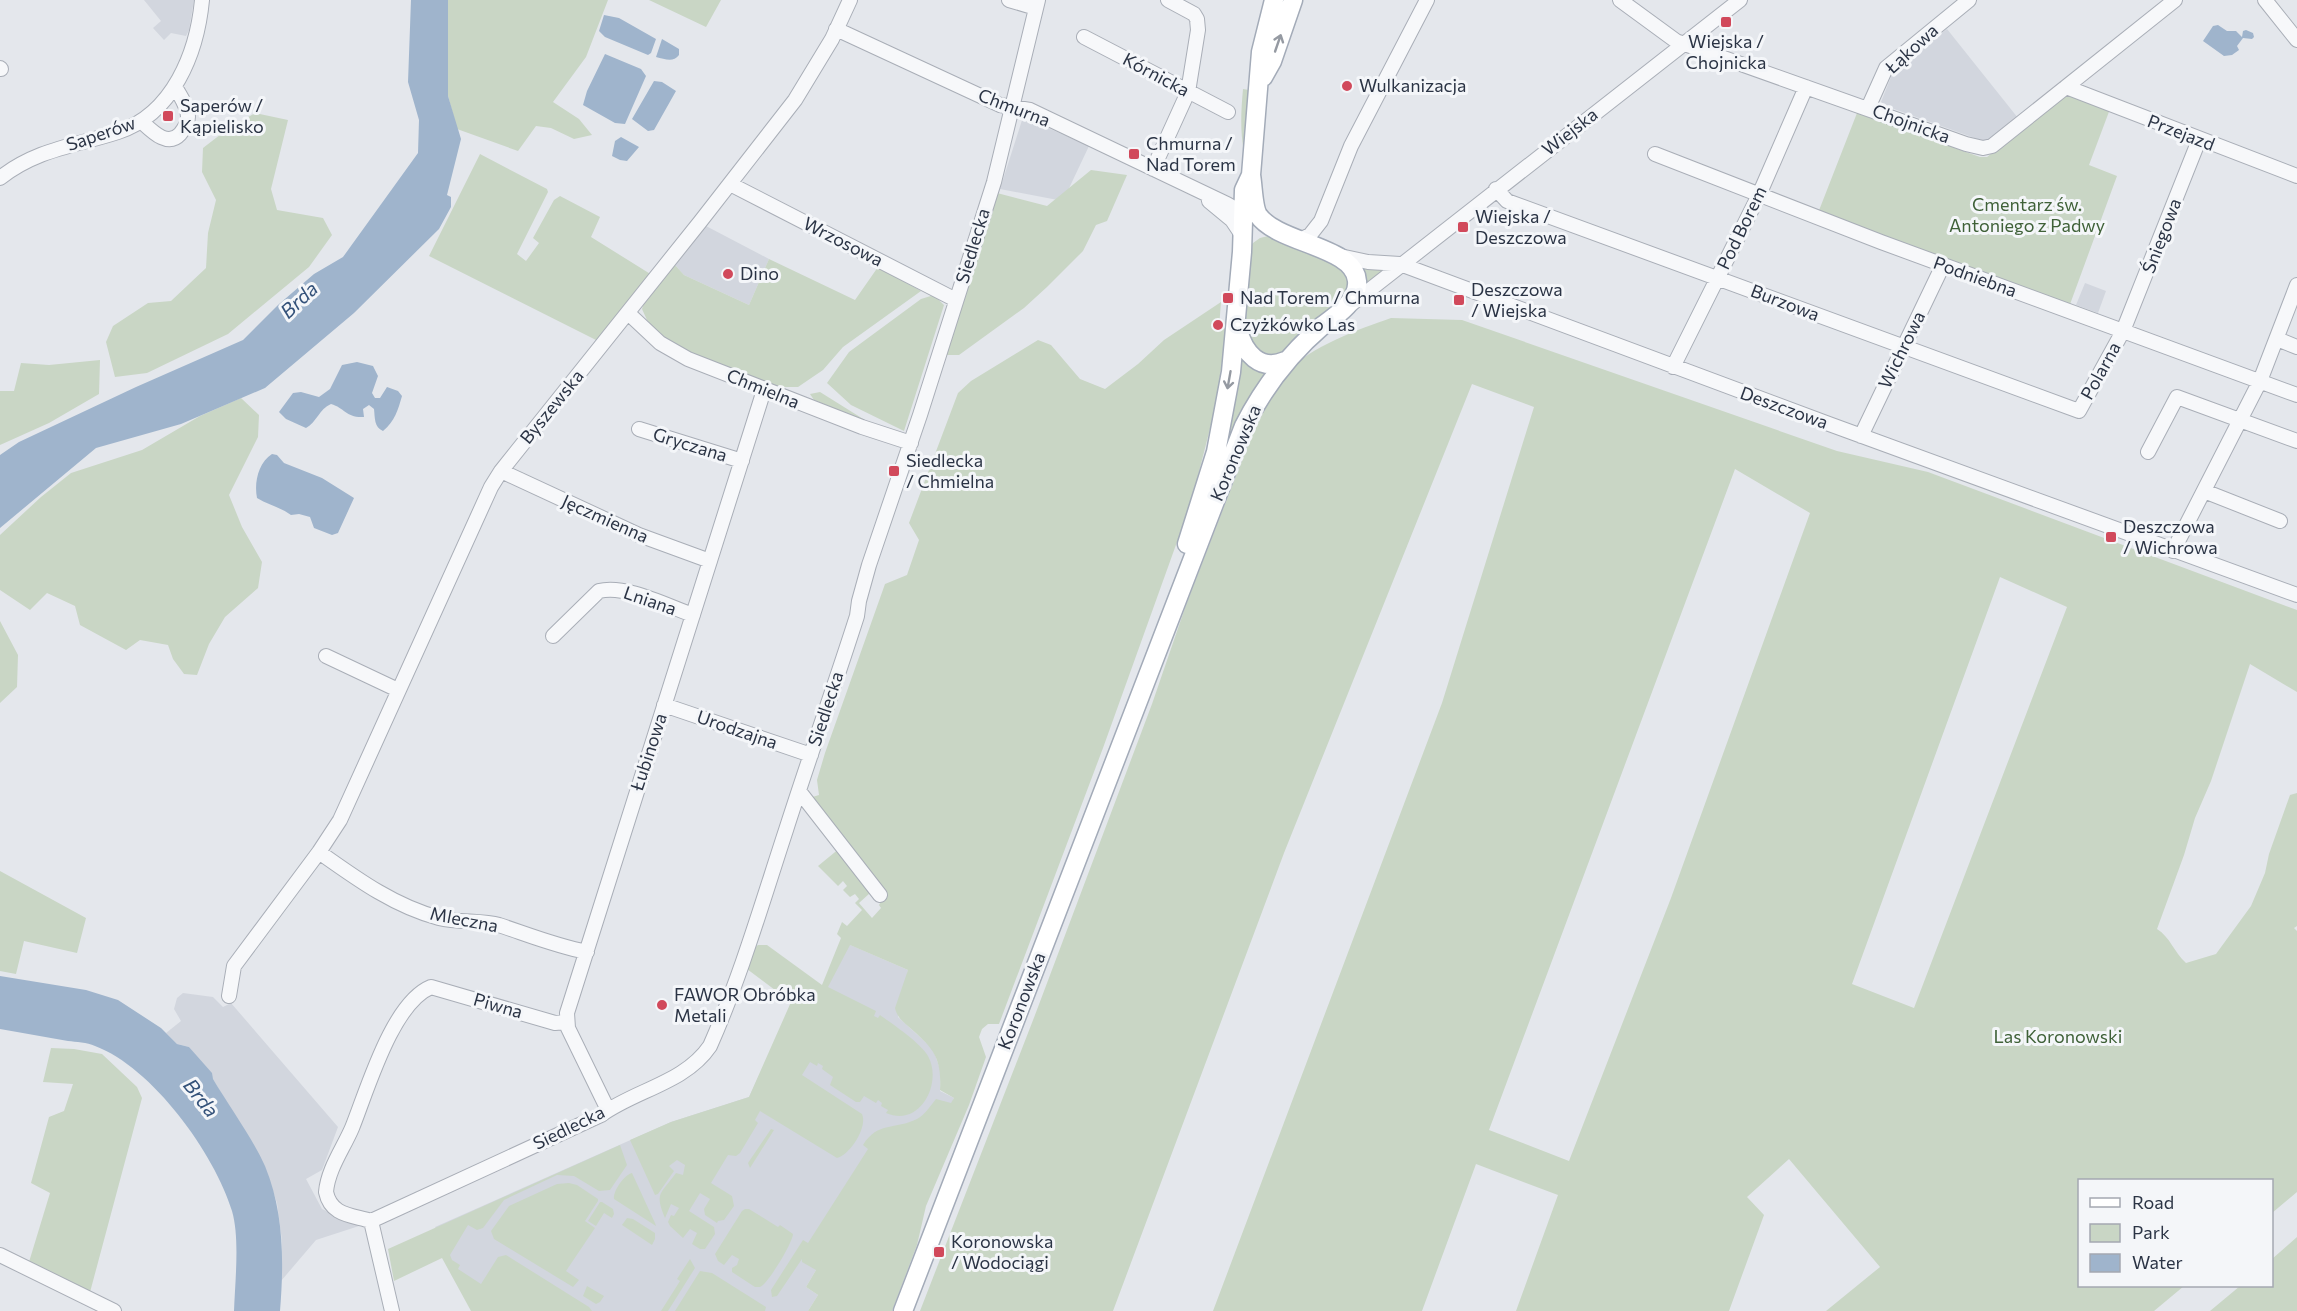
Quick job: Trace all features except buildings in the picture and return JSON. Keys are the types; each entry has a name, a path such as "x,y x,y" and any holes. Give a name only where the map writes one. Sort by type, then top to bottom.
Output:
{"main road":[{"path":"1274,0 1261,52 1251,175 1256,211 1276,229"},
{"path":"1260,84 1272,61 1293,0"},
{"name":"Koronowska","path":"1141,691 1148,661 1216,452 1231,372 1244,190 1251,175"},
{"path":"1242,243 1255,235 1276,229"},
{"name":"Deszczowa","path":"1276,229 1340,256"},
{"path":"1340,256 1351,265 1357,281 1355,292 1342,311"},
{"name":"Koronowska","path":"903,1311 1244,426 1267,385 1285,361 1342,311"},
{"path":"1236,322 1243,345 1251,357 1267,365 1285,361"}],"street":[{"name":"Saperów","path":"0,178 32,157 121,131 141,121 159,106 175,86 196,38 202,0"},
{"name":"Byszewska","path":"229,996 234,966 319,852 340,820 491,487 501,471 795,100 850,0"},
{"path":"1009,0 1037,4"},
{"path":"1153,170 1188,92 1198,30 1197,19 1201,15 1168,0"},
{"path":"1300,240 1310,235 1323,216 1351,146 1427,0"},
{"name":"Chojnicka","path":"1620,0 1668,36 1684,44 1966,144 1983,148 1992,146 2175,0"},
{"name":"Wiejska","path":"1400,264 1740,0"},
{"name":"Łąkowa","path":"1868,108 1886,68 1969,0"},
{"path":"2265,0 2297,40"},
{"name":"Siedlecka","path":"371,1221 601,1115 685,1071 702,1057 710,1046 755,929 856,616 869,565 911,443 994,182 1037,4"},
{"name":"Chmurna","path":"836,29 1000,105 1030,110 1276,229"},
{"name":"Kórnicka","path":"1084,37 1228,112"},
{"path":"141,121 154,134 168,140 177,137 185,128 188,118 175,86"},
{"name":"Pod Borem","path":"1673,367 1759,195 1806,87"},
{"name":"Przejazd","path":"2066,87 2297,176"},
{"name":"Śniegowa","path":"2123,331 2199,140"},
{"name":"Podniebna","path":"1655,154 1943,265 2297,394"},
{"name":"Wrzosowa","path":"730,184 956,300"},
{"name":"Chmurna","path":"1190,188 1226,215 1242,243"},
{"name":"Burzowa","path":"1496,189 1507,201 2079,411"},
{"name":"Deszczowa","path":"1340,256 1368,262 1400,264 1673,367 2297,595"},
{"name":"Koronowska","path":"1342,311 1395,272 1400,264"},
{"name":"Wichrowa","path":"1861,436 1943,265"},
{"path":"2173,551 2260,381 2297,285"},
{"name":"Chmielna","path":"628,313 670,350 688,359 862,428 911,443"},
{"name":"Polarna","path":"2079,411 2123,331"},
{"path":"2277,339 2297,347"},
{"name":"Łubinowa","path":"566,1022 764,390"},
{"path":"2148,452 2177,397 2297,441"},
{"name":"Gryczana","path":"639,429 742,461"},
{"name":"Jęczmienna","path":"501,471 639,535 710,561"},
{"path":"2204,491 2280,521"},
{"name":"Lniana","path":"553,636 599,591 609,588 632,593 693,615"},
{"path":"326,656 398,690"},
{"name":"Urodzajna","path":"664,705 811,755"},
{"path":"799,790 880,895"},
{"name":"Mleczna","path":"319,852 382,896 423,913 458,922 494,924 560,947 587,952"},
{"name":"Piwna","path":"371,1221 342,1214 334,1209 327,1197 329,1178 351,1130 375,1064 398,1021 419,994 431,987 555,1023 566,1022"},
{"path":"566,1022 608,1110"},
{"path":"371,1221 392,1311"},
{"path":"0,1255 114,1311"}],"shaded area":[{"path":"144,0 194,0 186,36 171,33 164,40 153,28 161,21"},
{"path":"1947,29 2018,118 1991,139 1983,141 1883,105 1881,102 1893,72"},
{"path":"1023,117 1089,146 1063,201 1000,189"},
{"path":"706,226 769,259 749,305 684,275 675,265"},
{"path":"2085,283 2106,291 2098,313 2076,305"},
{"path":"848,944 908,970 898,1017 933,1049 941,1072 940,1091 954,1098 949,1111 816,1270 806,1287 818,1295 808,1311 474,1311 435,1227 671,1122 749,1097 802,976 825,989"},
{"path":"183,993 213,997 223,1007 231,1003 338,1127 322,1170 306,1179 322,1209 359,1226 316,1240 281,1281 282,1241 277,1203 264,1165 211,1076 189,1047 177,1044 166,1033 181,1021 174,1009 177,998"}],"green space":[{"path":"448,0 608,0 586,57 553,102 579,119 592,135 574,139 551,128 536,126 518,151 457,129 448,96"},
{"path":"649,0 721,0 706,27"},
{"path":"1243,89 1249,90 1244,152 1241,121"},
{"name":"Cmentarz św. Antoniego z Padwy","path":"2067,93 2110,109 2089,165 2117,176 2069,307 1818,213 1857,113 1980,157 1987,157"},
{"path":"255,113 288,120 271,189 277,210 323,218 332,235 309,267 228,334 147,373 115,377 106,342 113,326 148,303 171,301 206,268 208,233 216,200 202,172 203,148 225,131"},
{"path":"480,154 547,189 548,192 517,254 526,261 539,243 533,238 554,200 560,196 600,217 591,237 652,275 598,341 429,256"},
{"path":"1091,170 1127,175 1107,221 1096,225 1083,251 1024,308 959,355 946,355 997,193 1047,206"},
{"path":"1272,235 1343,262 1353,289 1284,356 1263,360 1245,334 1248,285 1246,264 1249,248 1253,243 1260,238"},
{"path":"769,259 855,300 878,267 921,291 843,347 823,370 798,387 781,387 697,359 659,334 647,320 642,309 645,300 675,265 684,275 749,305"},
{"path":"1359,266 1387,268 1363,291"},
{"path":"934,295 944,305 904,431 851,405 827,383 849,352 921,299"},
{"path":"1221,302 1219,328 1227,329 1215,409 1191,503 1103,748 999,1024 988,1024 982,1029 979,1037 986,1057 969,1105 926,1206 917,1245 892,1311 808,1311 818,1295 806,1287 816,1270 802,1262 802,1259 777,1296 772,1297 771,1290 803,1240 808,1243 868,1149 863,1145 869,1137 881,1129 917,1119 936,1099 951,1103 954,1098 940,1090 939,1069 930,1047 902,1021 896,1011 895,1008 908,970 850,945 828,987 876,1011 874,1016 878,1018 880,1015 919,1045 928,1056 932,1067 933,1078 925,1100 918,1109 909,1114 898,1116 886,1113 888,1110 881,1106 882,1103 878,1100 876,1103 864,1096 860,1102 856,1102 830,1085 833,1077 822,1069 823,1066 810,1062 802,1075 862,1114 862,1126 857,1140 847,1152 837,1158 760,1111 755,1120 758,1123 740,1153 736,1156 728,1155 711,1183 732,1196 734,1206 724,1220 717,1223 705,1215 704,1209 710,1199 700,1193 689,1211 714,1227 715,1234 705,1249 692,1244 697,1233 690,1229 683,1238 670,1226 668,1222 671,1215 674,1216 679,1208 671,1204 665,1218 660,1203 663,1190 676,1173 683,1175 685,1165 677,1160 669,1166 674,1171 655,1195 630,1140 671,1122 749,1097 791,1002 747,969 753,949 758,945 767,945 822,985 841,938 837,934 842,922 847,926 862,910 855,903 859,899 855,894 850,897 843,890 847,886 843,881 838,886 818,866 840,848 879,897 877,901 870,893 859,903 872,918 881,908 879,905 883,898 809,798 819,795 817,780 825,753 885,584 907,575 919,540 909,523 958,393 971,381 1038,340 1051,345 1080,379 1105,389 1138,364 1164,340"},
{"name":"Las Koronowski","path":"1391,318 1462,320 1837,451 1928,472 2297,610 2297,692 2250,664 2211,781 2195,818 2157,929 2186,963 2216,954 2251,906 2265,873 2269,854 2290,795 2297,793 2297,926 2294,928 2297,931 2297,1192 2273,1212 2273,1179 2078,1179 2078,1287 2183,1287 2154,1311 1826,1311 1880,1267 1789,1159 1747,1197 1764,1215 1729,1311 1516,1311 1558,1195 1476,1164 1422,1311 1213,1311 1442,703 1534,407 1472,384 1284,853 1113,1311 920,1311 1035,1015 1152,704 1186,605 1256,424 1270,397 1287,372 1308,355 1350,333","holes":["1735,469 1810,513 1671,898 1569,1161 1489,1130","2000,577 2067,607 1914,1008 1852,984"]},
{"path":"1238,351 1272,368 1205,502"},
{"path":"100,360 99,394 49,423 0,445 0,391 14,391 21,363 49,365"},
{"path":"820,392 868,422 814,400 810,394"},
{"path":"241,398 259,415 258,437 229,495 242,527 262,562 258,588 225,617 209,644 197,675 184,674 173,659 168,645 140,640 126,650 80,625 75,606 47,593 30,610 0,590 0,535 71,473 142,450 200,416"},
{"path":"0,621 18,655 17,687 0,703"},
{"path":"0,871 86,918 77,953 24,941 16,974 0,971"},
{"path":"51,1048 102,1054 137,1087 142,1098 89,1296 29,1262 50,1193 31,1183 49,1117 64,1111 73,1084 43,1082"},
{"path":"771,1129 774,1130 750,1168 748,1163"},
{"path":"620,1145 627,1165 610,1190 599,1191 574,1176 557,1175 504,1200 483,1228 477,1230 468,1225 450,1255 452,1260 460,1265 458,1269 481,1284 498,1257 506,1255 592,1311 471,1311 442,1258 394,1281 388,1249"},
{"path":"632,1173 656,1226 614,1199 620,1184"},
{"path":"557,1184 577,1185 598,1199 585,1221 595,1228 566,1271 579,1280 573,1287 494,1239 491,1231 509,1206"},
{"path":"600,1202 613,1209 614,1214 612,1218 604,1213 596,1226 588,1221"},
{"path":"745,1209 749,1209 778,1227 780,1225 793,1234 768,1280 760,1287 755,1287 732,1272 732,1268 737,1265 739,1259 732,1255 724,1265 718,1261 715,1254"},
{"path":"627,1218 633,1219 655,1233 652,1245 622,1225"},
{"path":"2297,1237 2297,1311 2210,1311 2239,1287 2273,1287 2273,1258"},
{"path":"690,1259 695,1268 668,1311 661,1311 680,1281 677,1279"},
{"path":"700,1271 712,1273 766,1307 765,1311 675,1311"},
{"path":"587,1286 604,1296 600,1302 596,1304 583,1296"}],"water":[{"name":"Brda","path":"411,0 448,0 448,96 461,139 447,195 451,197 451,207 439,229 354,313 265,388 181,424 96,448 0,528 0,455 19,442 243,340 278,305 314,274 343,257 418,153 419,120 408,82"},
{"path":"604,15 619,18 656,39 651,53 648,55 605,37 599,31"},
{"path":"2218,25 2227,31 2236,31 2242,37 2243,31 2246,30 2253,33 2254,37 2252,39 2243,38 2237,46 2239,50 2232,55 2224,56 2203,41 2213,26"},
{"path":"662,39 679,49 677,57 669,60 656,57"},
{"path":"605,54 641,69 646,76 625,124 615,123 583,105 587,91"},
{"path":"654,81 662,82 676,91 654,130 648,131 632,119"},
{"path":"621,137 639,147 627,161 612,156 615,141"},
{"path":"357,362 373,366 378,376 372,393 375,398 380,398 387,387 398,391 402,396 393,419 383,431 376,425 374,409 369,405 363,409 364,417 358,417 331,404 306,428 286,419 279,412 293,393 301,392 319,397 330,389 342,365"},
{"path":"272,454 277,455 284,463 322,478 354,498 338,533 332,535 314,528 310,517 299,514 291,515 257,498 256,486 260,468"},
{"name":"Brda","path":"0,976 86,990 118,1000 161,1028 177,1044 189,1047 212,1073 213,1079 260,1156 271,1183 281,1237 280,1311 234,1311 236,1247 232,1211 224,1188 196,1139 159,1092 117,1057 95,1046 0,1029"}],"place":[{"name":"Wiejska / Chojnicka","path":"1726,22"},
{"name":"Wulkanizacja","path":"1347,86"},
{"name":"Saperów / Kąpielisko","path":"168,116"},
{"name":"Chmurna / Nad Torem","path":"1134,154"},
{"name":"Wiejska / Deszczowa","path":"1463,227"},
{"name":"Dino","path":"728,274"},
{"name":"Nad Torem / Chmurna","path":"1228,298"},
{"name":"Deszczowa / Wiejska","path":"1459,300"},
{"name":"Czyżkówko Las","path":"1218,325"},
{"name":"Siedlecka / Chmielna","path":"894,471"},
{"name":"Deszczowa / Wichrowa","path":"2111,537"},
{"name":"FAWOR Obróbka Metali","path":"662,1005"},
{"name":"Koronowska / Wodociągi","path":"939,1252"}]}
